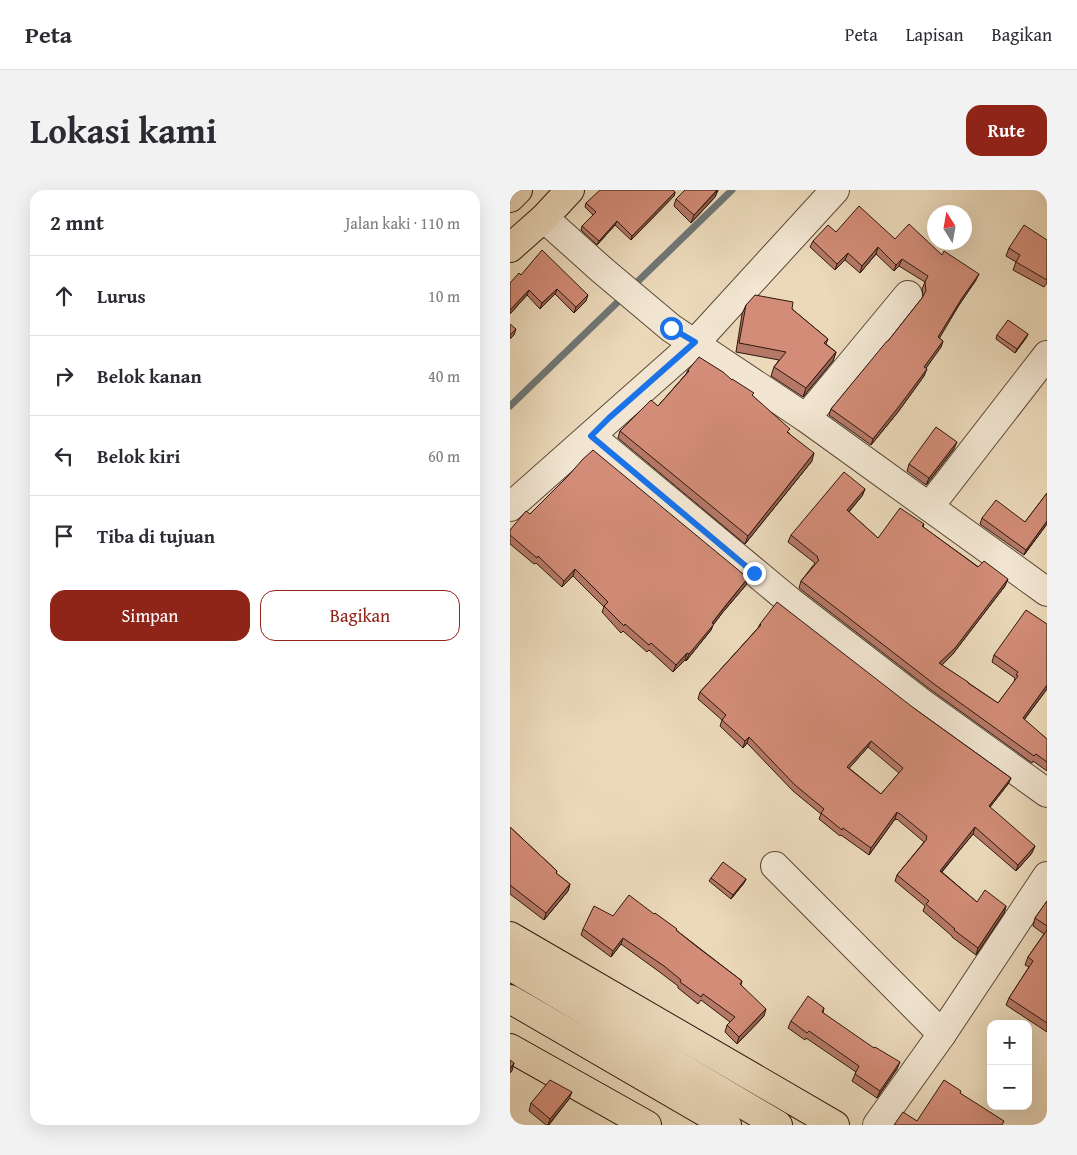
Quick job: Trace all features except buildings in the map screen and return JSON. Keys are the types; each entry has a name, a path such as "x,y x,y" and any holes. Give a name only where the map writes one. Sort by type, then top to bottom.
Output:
{"highway":[{"path":"510,198 518,190"},
{"path":"510,248 544,218 570,190"},
{"path":"512,937 834,1125"},
{"path":"510,966 778,1125"},
{"path":"510,999 727,1125"},
{"path":"510,1048 647,1125"}],"street":[{"path":"510,507 695,342 835,190"},
{"path":"544,218 671,328 695,342 806,418 1047,592"},
{"path":"806,418 908,295"},
{"path":"929,506 1047,355"},
{"path":"591,436 791,602 922,704 1047,793"},
{"path":"775,866 942,1034"},
{"path":"877,1125 942,1034 1047,876"}],"waterway":[{"path":"632,287 732,190"},
{"path":"510,406 625,295"}],"route":[{"path":"671,328 695,342 591,436 754,573"}]}
